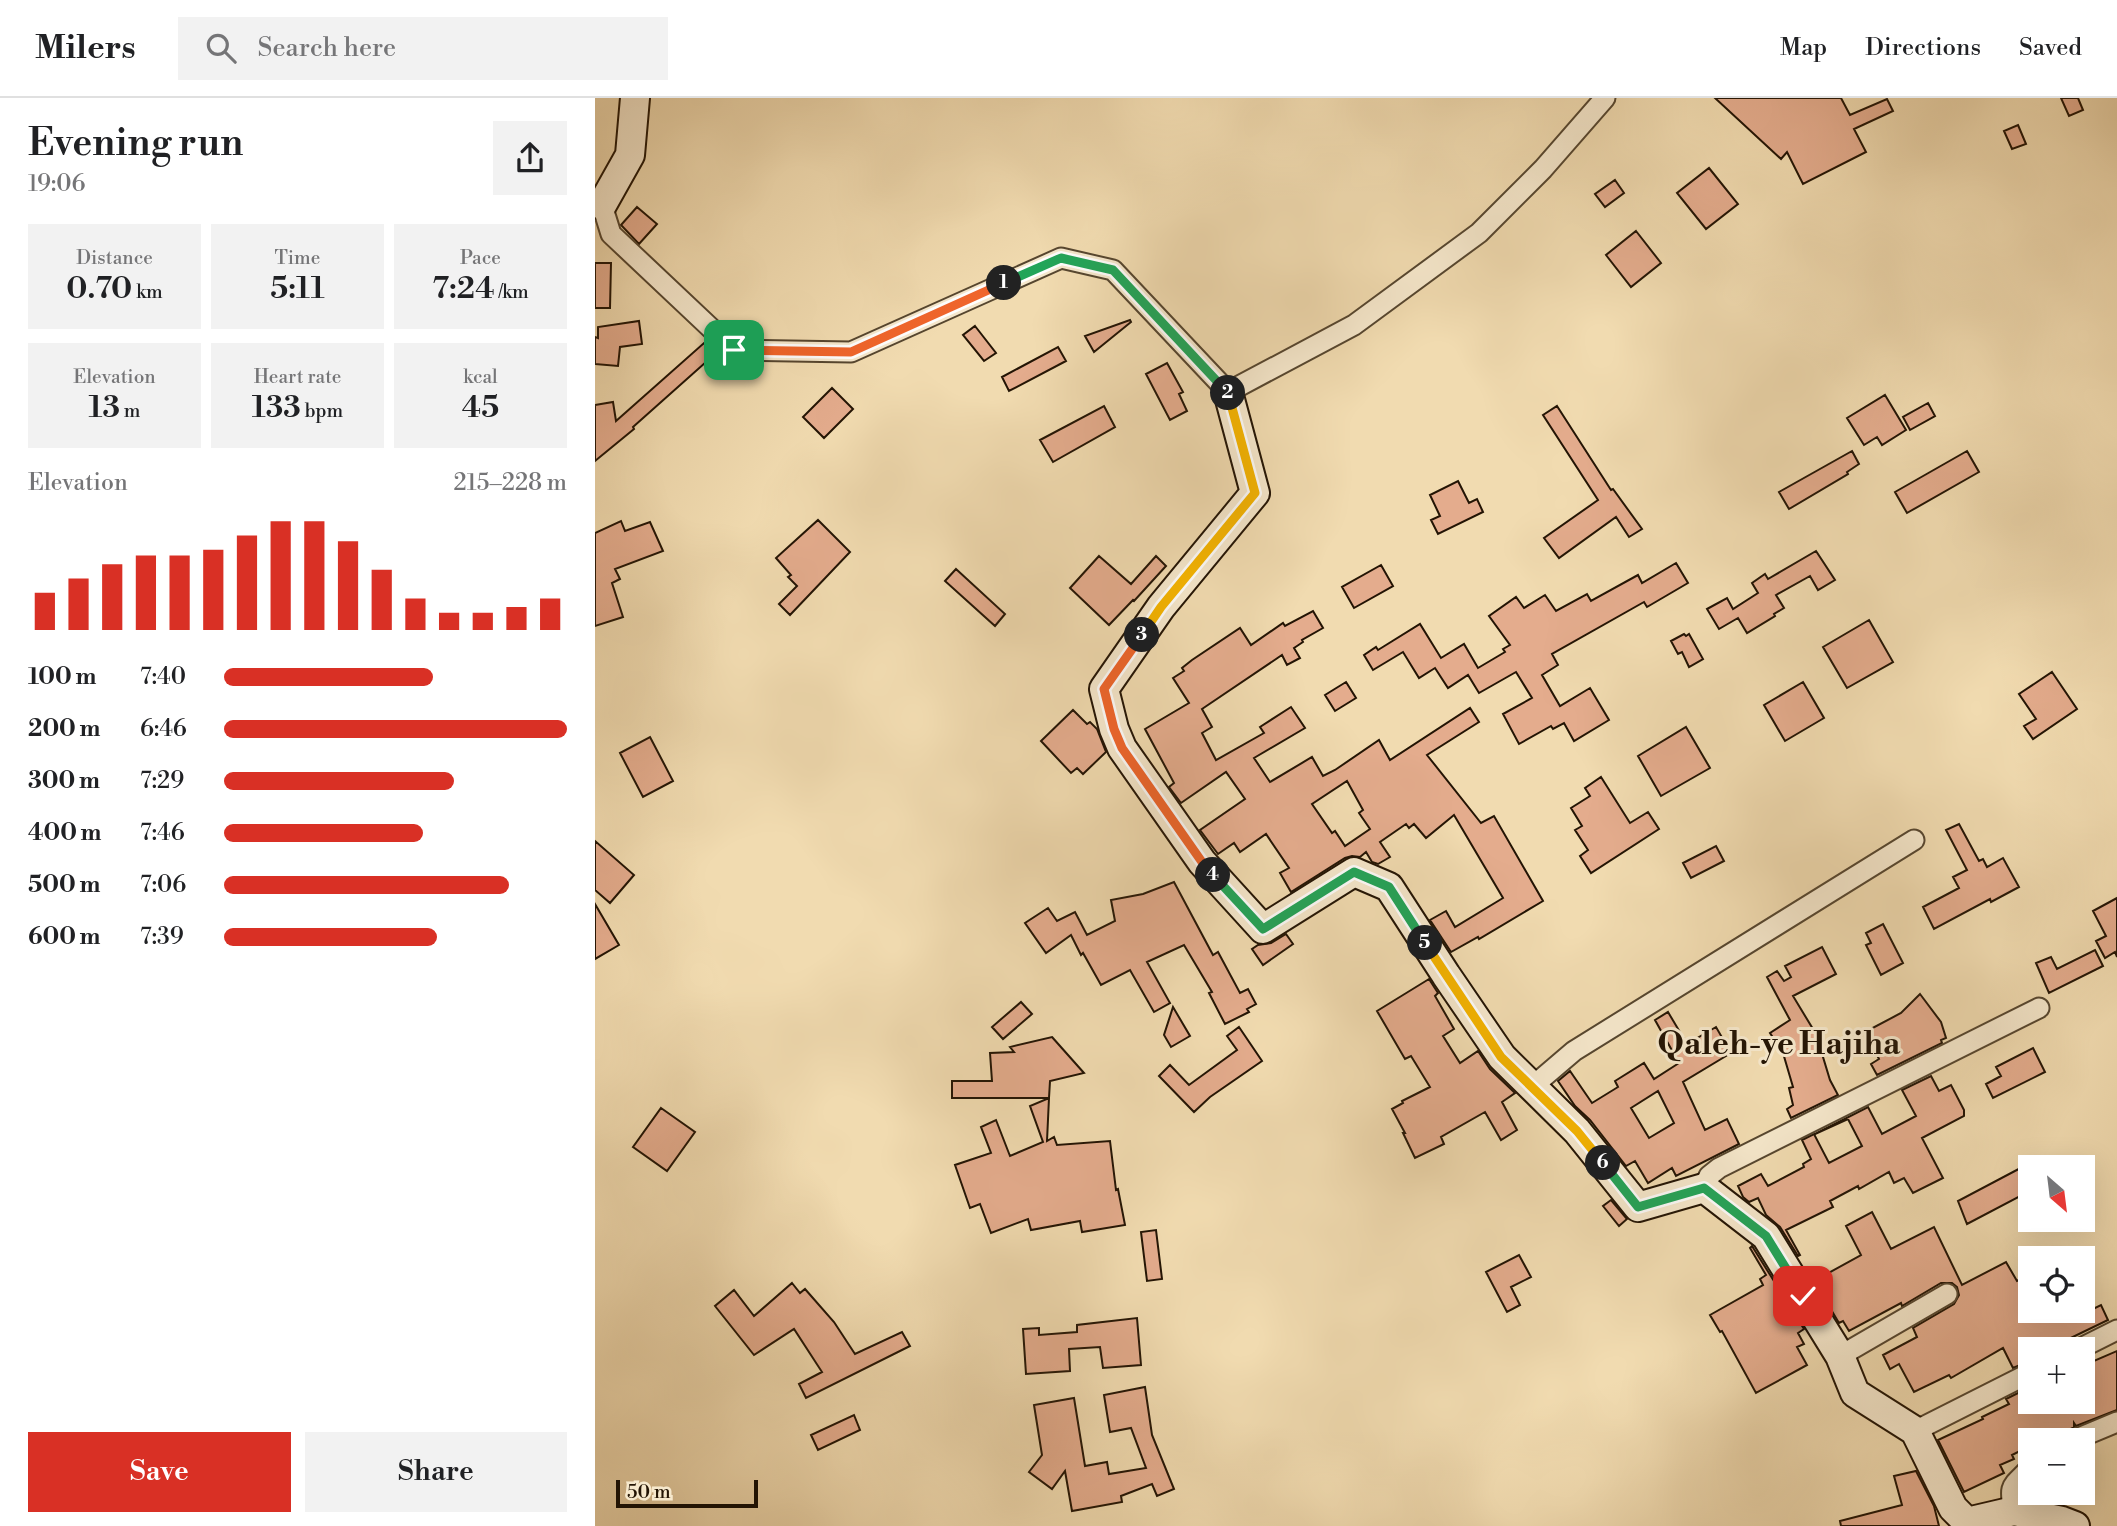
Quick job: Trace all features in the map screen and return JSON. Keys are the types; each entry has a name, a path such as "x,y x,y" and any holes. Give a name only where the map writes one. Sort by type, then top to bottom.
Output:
{"street":[{"path":"635,98 630,155 599,204 611,234 734,350 851,352 1061,258 1113,270 1228,392 1255,493 1161,607 1104,689 1114,729 1122,748 1202,862 1263,929 1354,872 1389,887 1501,1057 1577,1131 1638,1207 1704,1188 1710,1176 1719,1168 2039,1008"},
{"path":"1228,392 1354,325 1479,233 1543,169 1605,98"},
{"path":"1533,1086 1574,1051 1914,840"},
{"path":"1704,1188 1766,1236 1840,1356 1855,1393 1915,1431 1954,1508 1967,1522 2014,1511 2075,1526"},
{"path":"1840,1356 1947,1294"},
{"path":"2095,1341 2117,1330"},
{"path":"1915,1431 2018,1380"},
{"path":"2095,1431 2117,1422"},
{"path":"2014,1511 2010,1493 2018,1481"}],"building":[{"path":"1715,98 1841,98 1850,115 1887,99 1893,111 1854,129 1866,152 1803,184 1787,152 1781,159"},
{"path":"2061,98 2078,98 2083,110 2069,116"},
{"path":"2018,125 2026,144 2012,149 2004,131"},
{"path":"1709,168 1738,204 1706,229 1677,193"},
{"path":"1615,180 1624,193 1605,207 1595,194"},
{"path":"637,207 657,224 639,244 621,225"},
{"path":"1636,231 1661,263 1631,287 1606,255"},
{"path":"595,263 611,263 610,308 595,308"},
{"path":"1130,320 1131,322 1094,352 1085,336"},
{"path":"639,321 642,344 620,347 618,366 595,364 595,337 598,338 598,327"},
{"path":"975,326 996,353 984,361 963,335"},
{"path":"704,343 715,354 595,461 595,405 613,402 616,421"},
{"path":"1058,347 1066,361 1009,391 1002,377"},
{"path":"1167,363 1183,392 1179,394 1187,411 1170,420 1146,374"},
{"path":"832,388 853,409 824,438 803,417"},
{"path":"1885,395 1906,430 1882,445 1877,437 1864,445 1847,418"},
{"path":"1928,403 1935,416 1910,430 1903,417"},
{"path":"1104,406 1115,427 1053,462 1040,440"},
{"path":"1557,406 1611,490 1613,489 1642,529 1629,537 1616,517 1559,558 1544,538 1598,500 1543,415"},
{"path":"1852,451 1859,464 1847,472 1848,474 1789,509 1779,492"},
{"path":"1967,451 1979,472 1907,513 1895,492"},
{"path":"1458,481 1469,503 1477,499 1483,512 1438,534 1431,520 1440,516 1430,495"},
{"path":"818,520 850,552 790,615 779,604 797,586 776,558"},
{"path":"621,521 625,531 650,522 663,551 615,569 620,579 612,583 623,617 595,626 595,533"},
{"path":"1816,551 1835,580 1818,590 1810,576 1776,595 1784,608 1747,633 1738,618 1719,629 1707,609 1727,598 1733,609 1758,593 1752,583 1765,574 1768,579"},
{"path":"1099,556 1131,584 1156,556 1166,566 1109,625 1070,588"},
{"path":"1676,563 1688,583 1647,607 1644,602 1552,654 1558,665 1542,675 1560,706 1590,688 1609,720 1574,741 1564,723 1553,729 1551,726 1519,744 1503,714 1532,698 1516,672 1479,693 1468,675 1448,688 1435,668 1419,678 1403,652 1373,670 1364,655 1376,647 1378,650 1420,624 1441,658 1464,644 1478,668 1505,652 1503,649 1510,645 1489,616 1516,597 1524,608 1545,595 1556,611 1587,594 1591,601 1638,575 1642,583"},
{"path":"1381,565 1393,586 1354,608 1342,587"},
{"path":"956,569 1005,614 995,626 945,581"},
{"path":"1313,611 1323,628 1294,648 1300,658 1287,665 1282,655 1202,709 1212,727 1202,733 1216,760 1264,733 1260,727 1291,707 1305,728 1254,758 1270,782 1312,757 1323,776 1379,740 1390,760 1470,708 1479,722 1427,755 1481,823 1494,816 1543,901 1479,939 1478,937 1451,952 1430,920 1446,911 1455,927 1503,898 1454,815 1426,838 1414,824 1409,828 1406,824 1380,842 1390,857 1378,864 1372,862 1366,852 1360,857 1345,858 1291,892 1280,873 1289,868 1266,834 1240,852 1234,843 1218,854 1200,830 1245,799 1226,772 1181,803 1169,787 1174,783 1145,729 1189,703 1173,678 1184,671 1182,668 1192,660 1240,628 1251,645 1283,623 1285,626","holes":["1347,781 1363,810 1359,813 1370,829 1345,846 1335,831 1332,833 1312,804"]},
{"path":"1869,620 1893,662 1847,688 1823,647"},
{"path":"1689,634 1703,659 1689,667 1682,652 1678,654 1671,641"},
{"path":"2052,672 2077,709 2033,739 2024,726 2036,719 2019,694"},
{"path":"1346,682 1356,698 1335,711 1325,695"},
{"path":"1803,682 1824,718 1785,741 1764,705"},
{"path":"1073,710 1087,724 1090,722 1097,729 1106,752 1083,774 1077,768 1071,773 1041,741"},
{"path":"1686,727 1710,768 1661,796 1638,756"},
{"path":"650,737 673,781 643,797 620,753"},
{"path":"1601,777 1630,823 1648,812 1659,829 1591,873 1580,856 1588,850 1575,830 1582,826 1571,808 1590,796 1585,788"},
{"path":"1959,824 1979,861 1983,859 1987,867 2003,858 2019,887 1934,929 1923,907 1959,888 1953,877 1967,870 1946,830"},
{"path":"595,841 634,875 610,903 595,890"},
{"path":"1716,846 1724,861 1691,878 1683,863"},
{"path":"1174,882 1213,955 1218,952 1240,993 1248,989 1256,1004 1247,1009 1249,1012 1225,1024 1209,993 1212,992 1184,945 1147,962 1170,1003 1154,1012 1130,970 1101,985 1071,935 1046,953 1025,923 1048,908 1057,921 1075,912 1087,935 1115,921 1111,900 1143,894"},
{"path":"2117,898 2117,957 2115,952 2105,958 2096,941 2106,936 2093,911"},
{"path":"595,904 619,945 595,959"},
{"path":"1883,924 1903,963 1881,975 1866,945 1871,943 1866,933"},
{"path":"1286,934 1293,944 1263,965 1252,949 1271,943"},
{"path":"1822,947 1836,974 1793,996 1816,1034 1830,1080 1838,1095 1791,1118 1787,1109 1793,1105 1789,1088 1793,1087 1783,1053 1770,1033 1790,1020 1767,977 1777,971 1784,981 1791,977 1785,966"},
{"path":"2095,950 2103,966 2049,993 2036,963 2051,957 2057,969"},
{"path":"1429,979 1438,993 1435,996 1454,1029 1443,1036 1460,1063 1478,1051 1490,1069 1515,1093 1502,1102 1517,1130 1501,1140 1485,1112 1441,1137 1444,1144 1415,1158 1392,1109 1430,1087 1411,1056 1405,1059 1377,1011"},
{"path":"1920,994 1941,1022 1946,1038 1941,1040 1942,1043 1877,1075 1871,1064 1879,1059 1865,1032 1901,1013"},
{"path":"1021,1002 1032,1014 1003,1039 992,1027"},
{"path":"1173,1007 1190,1036 1171,1047 1164,1035"},
{"path":"1668,1012 1687,1044 1716,1027 1731,1053 1683,1082 1705,1130 1727,1119 1739,1144 1676,1176 1672,1168 1648,1183 1635,1161 1626,1166 1590,1120 1575,1106 1558,1081 1570,1071 1592,1103 1618,1087 1615,1081 1644,1063 1654,1079 1679,1063 1655,1020","holes":["1658,1091 1674,1123 1649,1138 1631,1108"]},
{"path":"1239,1027 1262,1061 1210,1097 1194,1112 1159,1076 1170,1065 1189,1085 1237,1050 1227,1036"},
{"path":"1052,1037 1084,1073 1050,1081 1049,1098 952,1098 952,1081 992,1081 990,1053 1014,1052 1010,1047"},
{"path":"2033,1048 2045,1072 1993,1098 1986,1084 2001,1076 1996,1067"},
{"path":"1931,1076 1939,1091 1951,1085 1964,1110 1964,1116 1922,1138 1943,1178 1913,1193 1904,1178 1894,1183 1889,1172 1830,1201 1833,1207 1786,1230 1800,1255 1798,1256 1780,1227 1766,1215 1758,1198 1749,1202 1743,1197 1738,1186 1761,1174 1768,1186 1804,1167 1803,1164 1811,1159 1802,1140 1814,1134 1829,1163 1862,1146 1848,1119 1815,1134 1868,1107 1882,1134 1916,1116 1902,1090"},
{"path":"1049,1098 1047,1141 1054,1137 1057,1145 1110,1141 1116,1190 1118,1189 1125,1225 1082,1232 1080,1221 1031,1230 1028,1219 991,1233 980,1204 970,1208 955,1165 991,1153 981,1127 996,1120 1010,1156 1043,1142 1030,1106"},
{"path":"661,1108 695,1132 667,1171 633,1147"},
{"path":"2018,1169 2018,1197 1967,1224 1958,1201"},
{"path":"1611,1200 1627,1219 1619,1226 1603,1206"},
{"path":"1872,1212 1891,1249 1934,1227 1962,1285 2006,1262 2018,1281 2018,1323 2095,1323 2095,1308 2101,1305 2108,1320 2073,1337 2018,1337 2018,1366 2013,1368 2003,1348 1951,1378 1949,1375 1914,1392 1899,1364 1890,1369 1883,1355 1917,1337 1913,1328 1954,1304 1959,1295 1957,1287 1952,1283 1941,1283 1902,1306 1901,1303 1849,1331 1843,1321 1839,1323 1814,1281 1861,1255 1846,1226"},
{"path":"1156,1230 1162,1279 1147,1281 1141,1232"},
{"path":"1752,1246 1804,1329 1798,1333 1804,1344 1797,1347 1807,1365 1756,1393 1722,1331 1720,1332 1710,1315 1763,1285 1760,1279 1766,1275 1750,1248"},
{"path":"1519,1255 1531,1277 1511,1287 1520,1305 1507,1312 1486,1272"},
{"path":"792,1283 800,1293 805,1289 834,1322 855,1354 902,1332 910,1346 806,1398 799,1384 822,1372 794,1329 754,1355 715,1306 734,1290 754,1316"},
{"path":"1137,1318 1141,1365 1103,1368 1100,1347 1069,1349 1070,1371 1026,1374 1023,1329 1039,1328 1039,1335 1077,1332 1077,1325"},
{"path":"2117,1351 2117,1410 2076,1426 2074,1423 2072,1428 2018,1428 2018,1452 2012,1455 2014,1459 2000,1465 2004,1473 1964,1492 1938,1440 2009,1404 2006,1399 2018,1393 2018,1414 2095,1414 2095,1361"},
{"path":"1145,1387 1152,1435 1174,1489 1157,1496 1152,1484 1121,1496 1122,1502 1072,1511 1065,1471 1052,1489 1029,1472 1042,1455 1034,1405 1074,1398 1085,1466 1107,1462 1109,1474 1146,1468 1131,1428 1110,1432 1104,1395"},
{"path":"854,1415 860,1430 818,1450 811,1435"},
{"path":"1916,1471 1934,1506 1939,1526 1841,1526 1840,1521 1902,1505 1894,1476"}],"district":[{"name":"Qaleh-ye Hajiha","path":"1779,1043"}],"route":[{"path":"734,350 851,352 1061,258 1113,270 1228,392 1255,493 1161,607 1104,689 1114,729 1122,748 1202,862 1263,929 1354,872 1389,887 1501,1057 1577,1131 1638,1207 1704,1188 1766,1236 1803,1296"}]}
